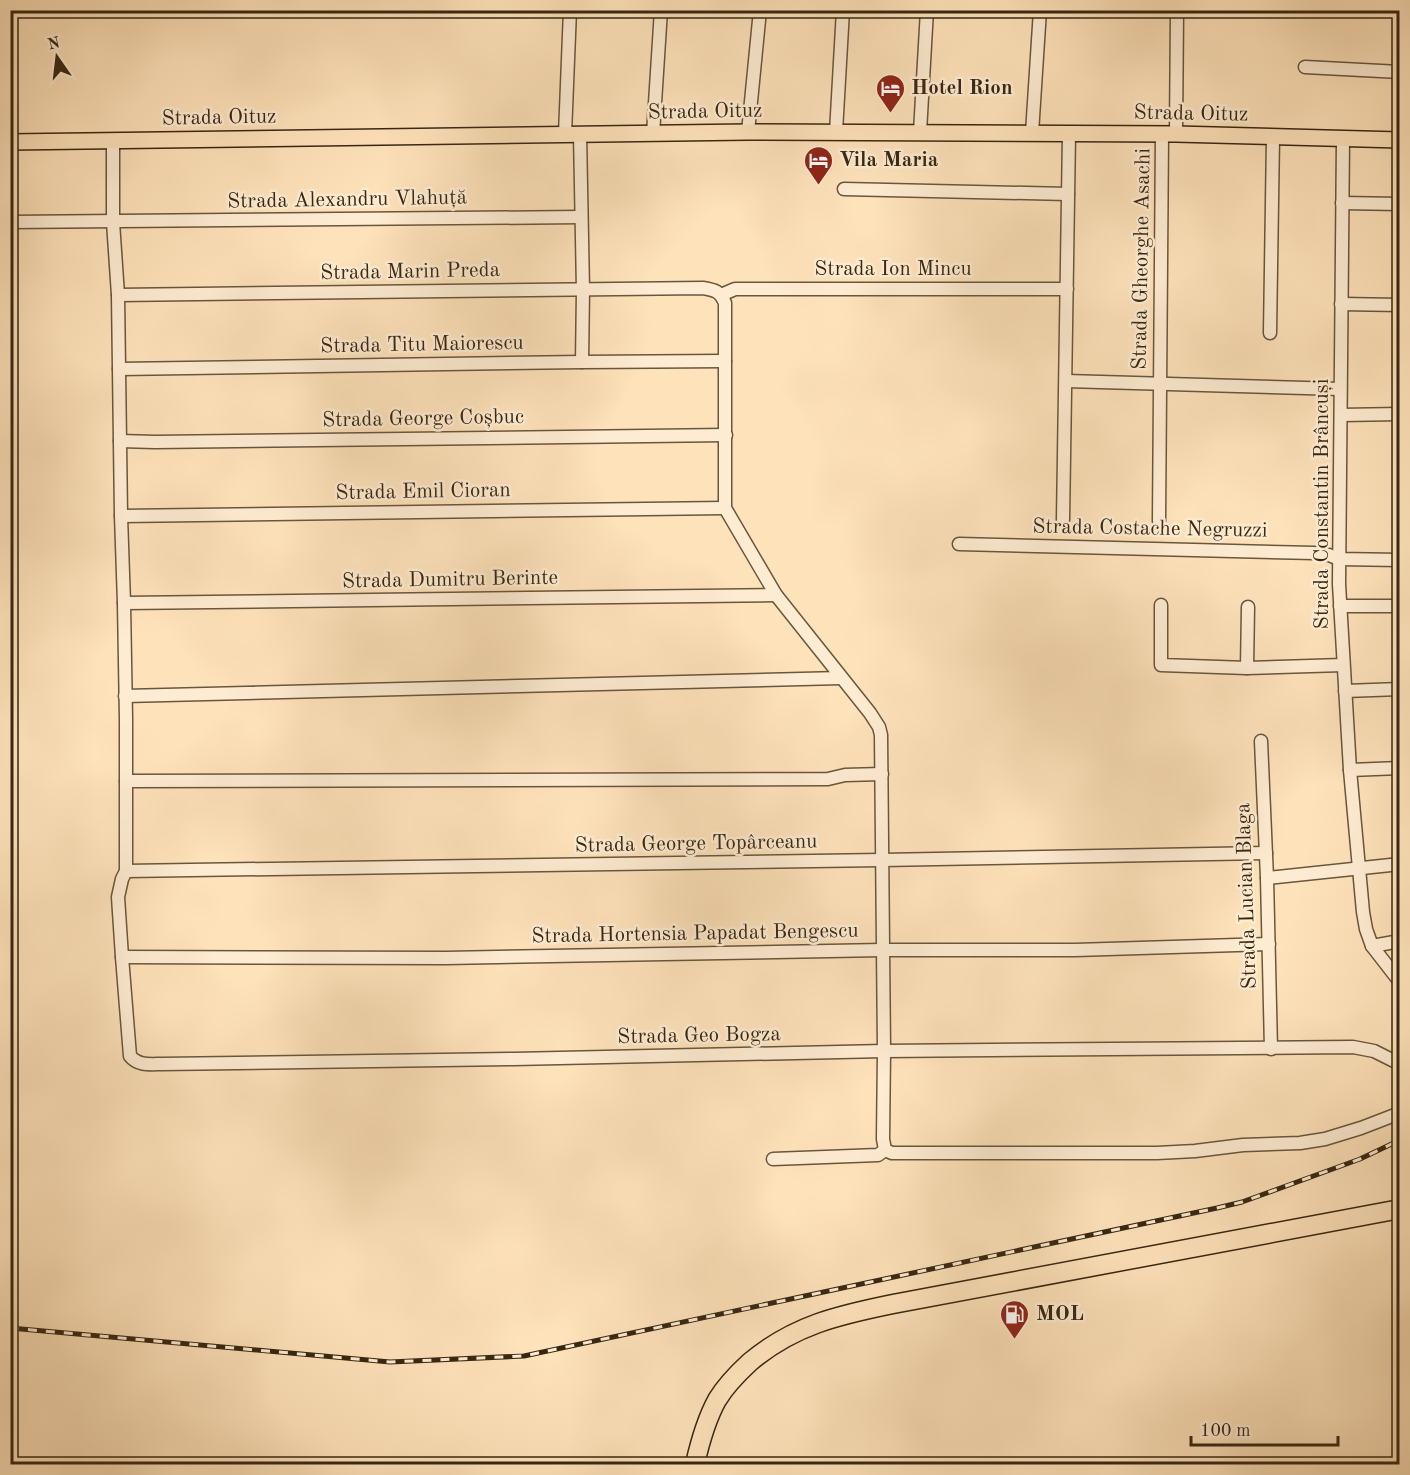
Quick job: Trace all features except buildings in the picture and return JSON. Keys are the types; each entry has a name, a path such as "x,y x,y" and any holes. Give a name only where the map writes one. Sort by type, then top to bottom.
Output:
{"highway":[{"path":"695,1464 708,1418 730,1382 766,1348 792,1333 820,1322 857,1311 1400,1209"}],"main road":[{"name":"Strada Oituz","path":"10,142 748,132 1169,134 1400,140"}],"street":[{"path":"570,10 572,134 581,217 582,362"},
{"path":"653,134 661,10"},
{"path":"748,132 760,10"},
{"path":"836,132 843,10"},
{"path":"920,132 927,10"},
{"path":"1032,133 1040,10"},
{"name":"Strada Gheorghe Asachi","path":"1177,10 1169,134 1160,384 1340,389"},
{"path":"1305,67 1400,72"},
{"path":"1063,520 1069,134"},
{"path":"1270,333 1273,137"},
{"name":"Strada Constantin Brâncuși","path":"1343,139 1340,606 1362,912 1372,946"},
{"path":"113,141 113,222 118,295 126,781 126,871 118,897 122,957"},
{"path":"844,189 1068,194"},
{"path":"1342,203 1400,204"},
{"name":"Strada Alexandru Vlahuță","path":"113,222 581,217"},
{"path":"10,222 113,222"},
{"name":"Strada Marin Preda","path":"118,295 704,288 721,295"},
{"name":"Strada Ion Mincu","path":"721,295 735,289 1067,289"},
{"path":"721,295 725,303 725,508 776,595 879,727 881,735 883,1139 885,1150"},
{"path":"1341,304 1400,305"},
{"name":"Strada Titu Maiorescu","path":"119,369 725,361"},
{"path":"1066,381 1160,384 1159,521"},
{"path":"1341,415 1400,414"},
{"name":"Strada George Coșbuc","path":"120,441 726,435"},
{"name":"Strada Emil Cioran","path":"121,516 725,508"},
{"name":"Strada Costache Negruzzi","path":"959,544 1314,553 1339,559"},
{"path":"1339,559 1400,560"},
{"name":"Strada Dumitru Berinte","path":"124,603 776,595"},
{"path":"1161,605 1161,665 1247,668 1343,666"},
{"path":"1340,606 1400,606"},
{"path":"1247,668 1248,607"},
{"path":"125,696 841,678"},
{"path":"1345,691 1400,689"},
{"name":"Strada Lucian Blaga","path":"1261,741 1271,1049"},
{"path":"1350,770 1400,768"},
{"path":"126,781 828,779 845,775 882,774"},
{"name":"Strada George Topârceanu","path":"126,871 1266,853"},
{"path":"1267,878 1400,864"},
{"path":"1400,941 1372,946 1400,982"},
{"name":"Strada Hortensia Papadat Bengescu","path":"122,957 446,958 883,950 1074,950 1269,944"},
{"name":"Strada Geo Bogza","path":"122,957 130,1056 134,1061 142,1064 884,1051 1353,1047 1374,1051 1400,1064"},
{"path":"885,1150 892,1153 1195,1151 1325,1139 1400,1113"},
{"path":"773,1159 878,1155 885,1150"}],"railway":[{"path":"10,1328 390,1362 524,1356 1242,1202 1360,1159 1400,1140"}],"place":[{"name":"Hotel Rion","path":"890,114"},
{"name":"Vila Maria","path":"818,186"},
{"name":"MOL","path":"1015,1340"}]}
